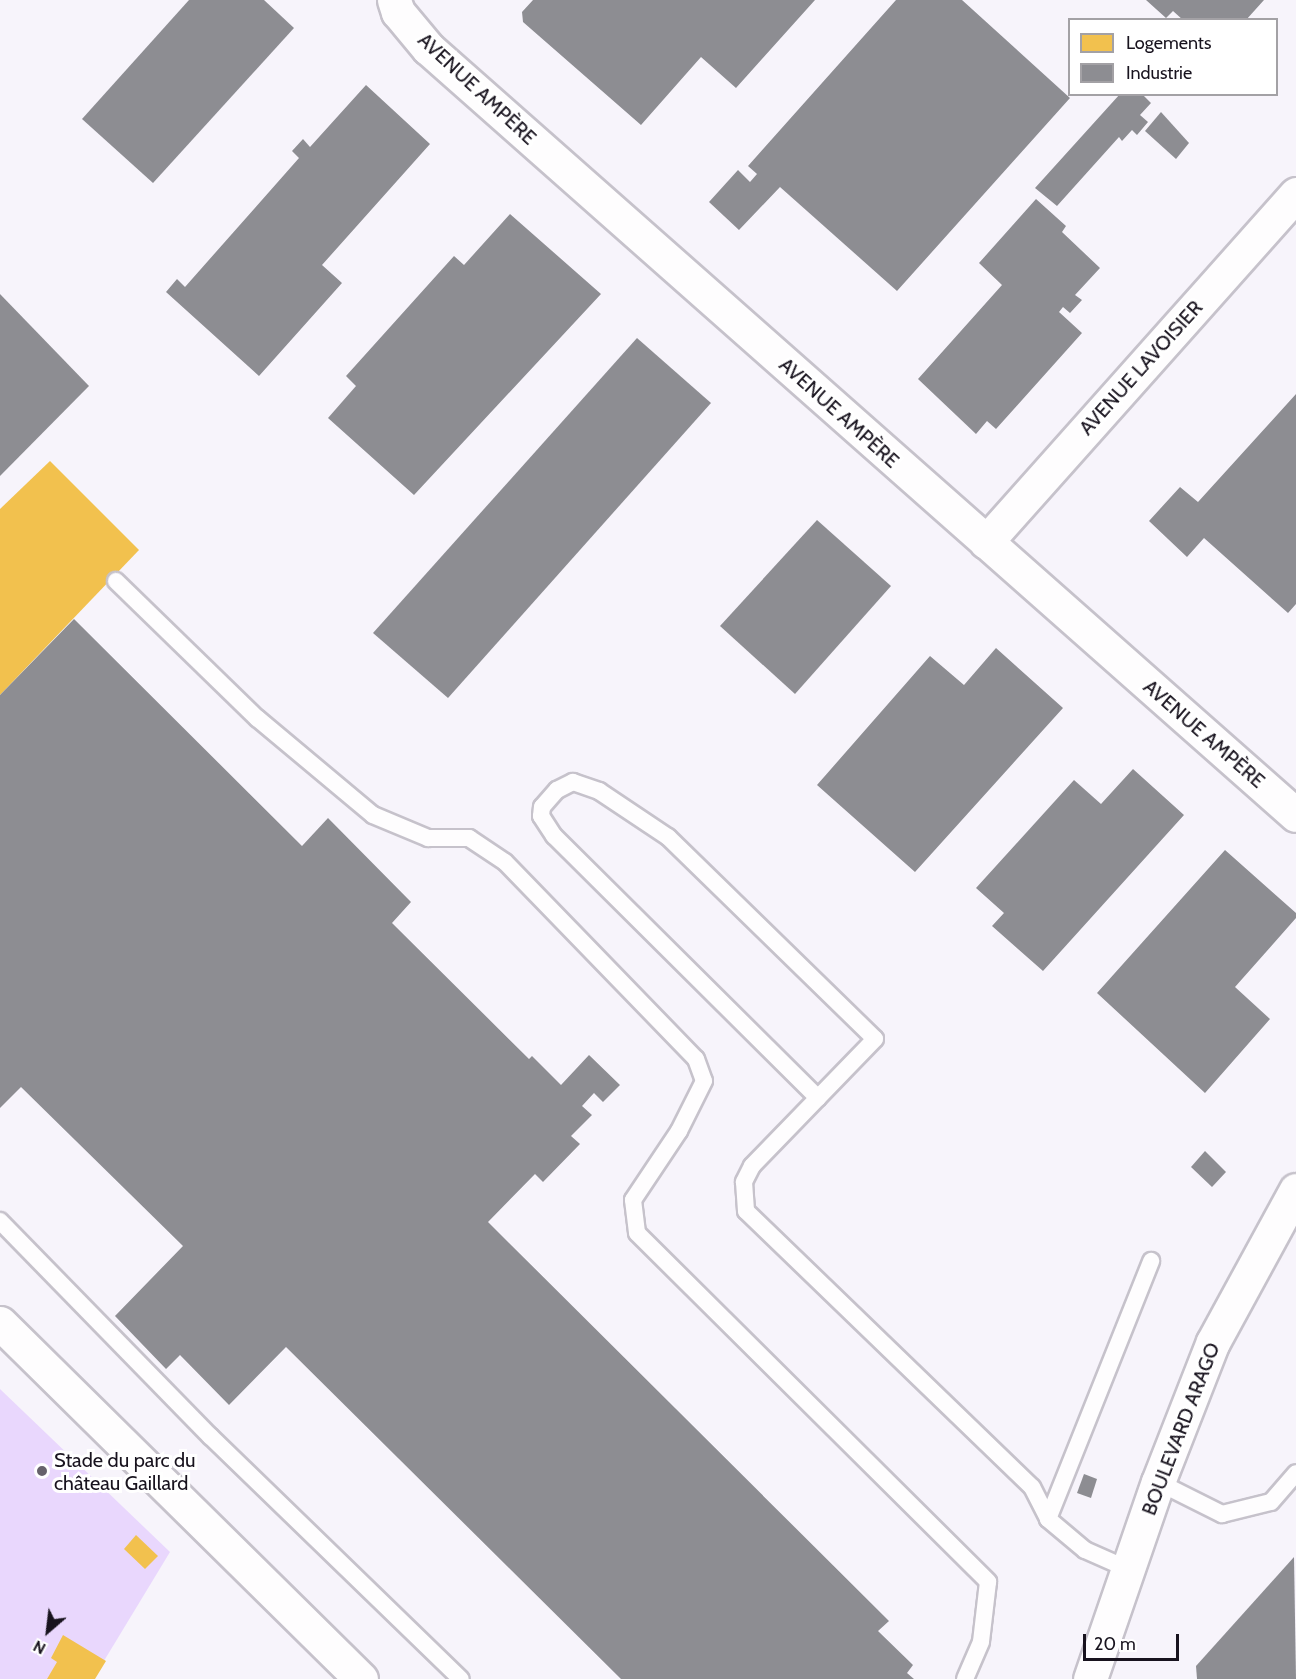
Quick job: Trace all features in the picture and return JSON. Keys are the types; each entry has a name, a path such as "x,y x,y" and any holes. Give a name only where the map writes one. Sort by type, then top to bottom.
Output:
{"street":[{"name":"AVENUE AMPÈRE","path":"394,0 398,12 428,48 1296,816"},
{"name":"AVENUE LAVOISIER","path":"986,543 1296,194"},
{"name":"BOULEVARD ARAGO","path":"1090,1679 1158,1482 1213,1342 1292,1209"},
{"path":"0,1323 362,1679"}],"lane":[{"path":"116,581 257,718 373,815 428,838 469,838 505,862 696,1059 704,1081 679,1131 633,1200 637,1233 988,1582 981,1642 965,1679"},
{"path":"818,1098 554,836 541,816 542,807 557,790 573,783 598,791 668,837 875,1040 752,1166 744,1182 746,1211 1032,1486 1048,1519 1085,1550 1128,1569"},
{"path":"0,1221 210,1436 461,1679"},
{"path":"1048,1519 1151,1262"},
{"path":"1158,1482 1222,1514 1271,1502 1296,1473"}],"shaded area":[{"name":"Stade du parc du château Gaillard","path":"0,1389 170,1552 93,1679 0,1679"}],"building: Logements":[{"path":"50,461 139,550 0,695 0,509"},
{"path":"136,1535 158,1556 145,1569 124,1549"},
{"path":"63,1635 106,1661 95,1679 47,1679 57,1662 51,1658"}],"building: Industrie":[{"path":"189,0 264,0 294,28 153,183 82,119"},
{"path":"533,0 815,0 736,88 701,57 641,125 523,22 522,12"},
{"path":"896,0 962,0 1070,98 897,291 780,187 739,230 709,202 738,170 750,182 757,174 748,166"},
{"path":"1146,0 1264,0 1248,18 1181,18 1173,11 1166,18"},
{"path":"366,85 430,144 322,265 342,283 259,376 166,292 177,279 185,287 299,158 292,151 303,139 310,147"},
{"path":"1118,96 1144,96 1151,103 1140,115 1148,122 1137,135 1132,130 1122,141 1119,137 1057,206 1035,188"},
{"path":"1161,112 1189,143 1176,159 1145,131"},
{"path":"1036,199 1066,226 1062,232 1100,268 1075,295 1082,300 1070,313 1063,307 1059,312 1082,333 996,429 987,421 976,434 918,379 1002,285 979,263"},
{"path":"510,214 601,294 414,495 328,418 356,386 346,376 454,256 464,265"},
{"path":"0,294 89,386 0,476"},
{"path":"637,338 711,403 448,698 373,633"},
{"path":"1296,394 1296,604 1288,613 1204,538 1187,557 1149,521 1180,487 1198,502"},
{"path":"817,520 891,586 795,694 720,626"},
{"path":"74,619 302,846 328,818 411,902 392,923 529,1059 532,1056 561,1085 589,1055 620,1085 603,1102 594,1093 582,1106 592,1115 571,1136 580,1144 543,1182 535,1174 488,1222 889,1621 878,1631 913,1665 907,1673 914,1679 621,1679 286,1347 229,1405 180,1355 166,1369 115,1316 183,1246 21,1087 0,1108 0,695"},
{"path":"996,648 1063,708 915,872 817,785 930,656 964,685"},
{"path":"1133,769 1184,815 1043,971 992,926 1004,913 976,888 1074,780 1101,804"},
{"path":"1225,850 1296,913 1296,918 1235,987 1270,1019 1205,1093 1097,993"},
{"path":"1205,1151 1226,1172 1212,1187 1191,1167"},
{"path":"1084,1474 1097,1479 1091,1498 1077,1493"},
{"path":"1294,1557 1296,1679 1197,1679 1196,1666"}],"place":[{"name":"Stade du parc du château Gaillard","path":"42,1471"}]}
